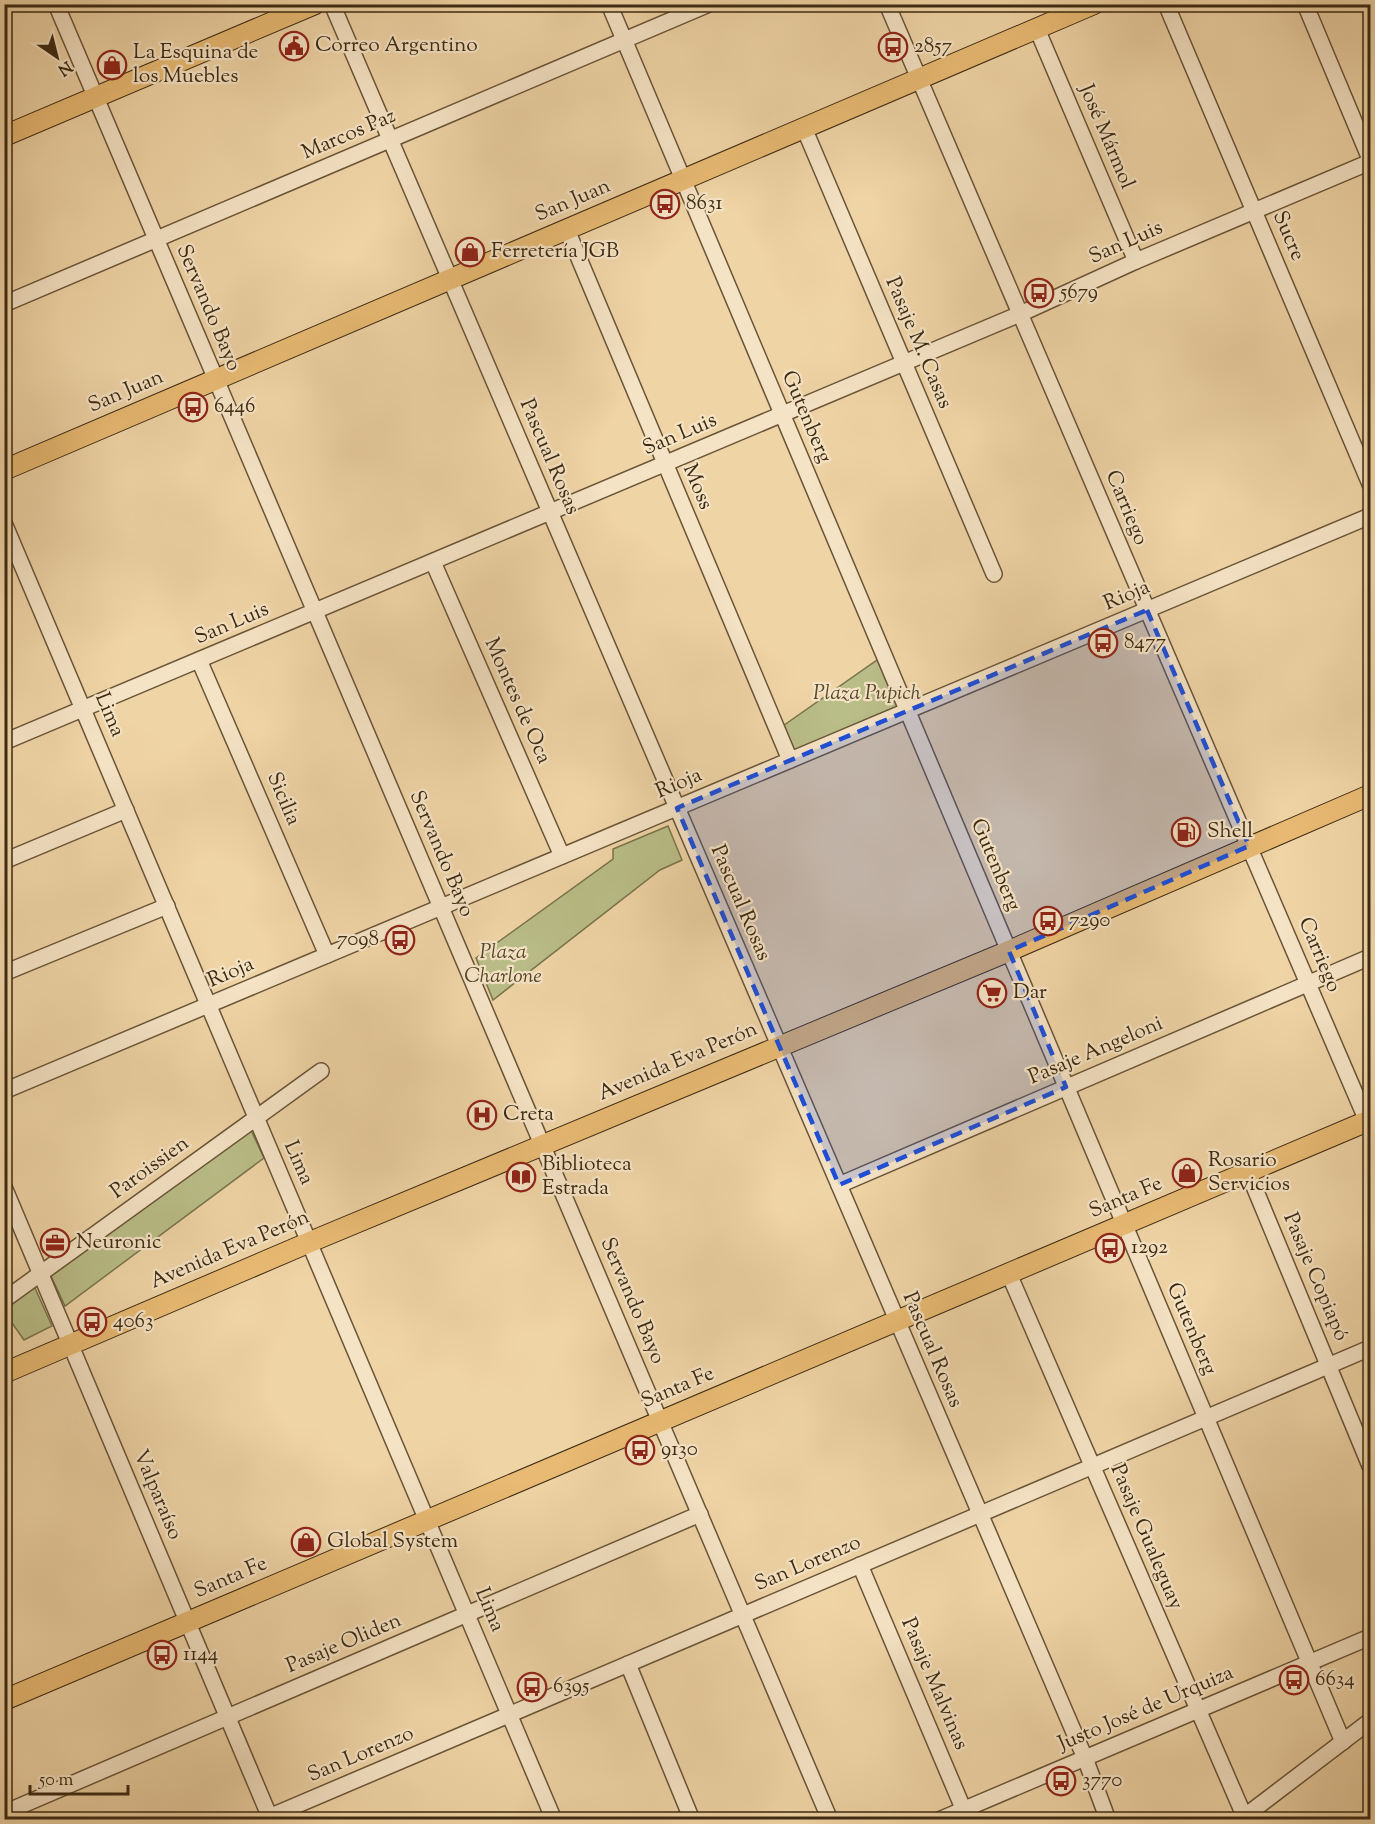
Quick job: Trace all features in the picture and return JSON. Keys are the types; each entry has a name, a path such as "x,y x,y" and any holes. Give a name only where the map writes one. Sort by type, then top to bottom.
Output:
{"main road":[{"path":"4,136 315,4"},
{"name":"San Juan","path":"4,470 1094,4"},
{"name":"Avenida Eva Perón","path":"4,1373 778,1045 1009,951 1371,795"},
{"name":"Santa Fe","path":"4,1700 1248,1172 1370,1123"}],"street":[{"name":"Servando Bayo","path":"56,4 830,1820"},
{"name":"Pascual Rosas","path":"332,4 1085,1758 1108,1820"},
{"name":"Gutenberg","path":"609,4 1343,1742"},
{"name":"Marcos Paz","path":"4,304 709,4"},
{"name":"Carriego","path":"886,4 1370,1123"},
{"name":"Sucre","path":"1166,4 1371,484"},
{"path":"1305,4 1371,161"},
{"name":"José Mármol","path":"1037,28 1136,261"},
{"name":"Pasaje M. Casas","path":"804,128 994,574"},
{"name":"San Luis","path":"4,742 1020,314 1136,261 1371,161"},
{"name":"Moss","path":"567,230 790,760"},
{"name":"Rioja","path":"4,1091 1371,516"},
{"name":"Lima","path":"4,523 554,1819"},
{"name":"Montes de Oca","path":"433,562 562,856"},
{"name":"Sicilia","path":"199,660 327,955"},
{"path":"4,861 126,810"},
{"path":"4,973 167,906"},
{"name":"Pasaje Angeloni","path":"839,1185 1371,957"},
{"name":"Paroissien","path":"4,1300 321,1071"},
{"name":"Pasaje Copiapó","path":"1248,1172 1371,1466"},
{"name":"Valparaíso","path":"4,1187 227,1717 267,1818"},
{"name":"Pasaje Gualeguay","path":"1009,1274 1243,1818"},
{"name":"San Lorenzo","path":"267,1818 1371,1348"},
{"name":"Pasaje Oliden","path":"4,1813 700,1514"},
{"name":"Pasaje Malvinas","path":"860,1565 966,1814"},
{"name":"Justo José de Urquiza","path":"939,1820 966,1814 1085,1758 1371,1637"},
{"path":"628,1664 692,1820"},
{"path":"1243,1818 1343,1742 1368,1729"}],"highlighted area":[{"path":"1147,610 1249,846 1009,951 1066,1087 839,1185 677,808"}],"green space":[{"name":"Plaza Pupich","path":"880,658 900,705 791,752 780,728"},
{"name":"Plaza Charlone","path":"668,826 682,860 660,870 493,1000 476,958 613,859 613,849"},
{"path":"250,1128 264,1158 65,1306 51,1276"},
{"path":"34,1286 52,1326 24,1340 5,1313 4,1307"}],"place":[{"name":"Correo Argentino","path":"294,46"},
{"name":"2857","path":"893,47"},
{"name":"La Esquina de los Muebles","path":"112,65"},
{"name":"8631","path":"665,204"},
{"name":"Ferretería JGB","path":"470,252"},
{"name":"5679","path":"1039,293"},
{"name":"6446","path":"193,407"},
{"name":"8477","path":"1103,643"},
{"name":"Shell","path":"1186,832"},
{"name":"7290","path":"1048,921"},
{"name":"7098","path":"400,940"},
{"name":"Dar","path":"992,993"},
{"name":"Creta","path":"482,1115"},
{"name":"Rosario Servicios","path":"1187,1173"},
{"name":"Biblioteca Estrada","path":"521,1177"},
{"name":"Neuronic","path":"55,1243"},
{"name":"1292","path":"1110,1248"},
{"name":"4063","path":"92,1322"},
{"name":"9130","path":"640,1450"},
{"name":"Global System","path":"306,1542"},
{"name":"1144","path":"162,1655"},
{"name":"6634","path":"1294,1680"},
{"name":"6395","path":"532,1687"},
{"name":"3770","path":"1061,1781"}]}
